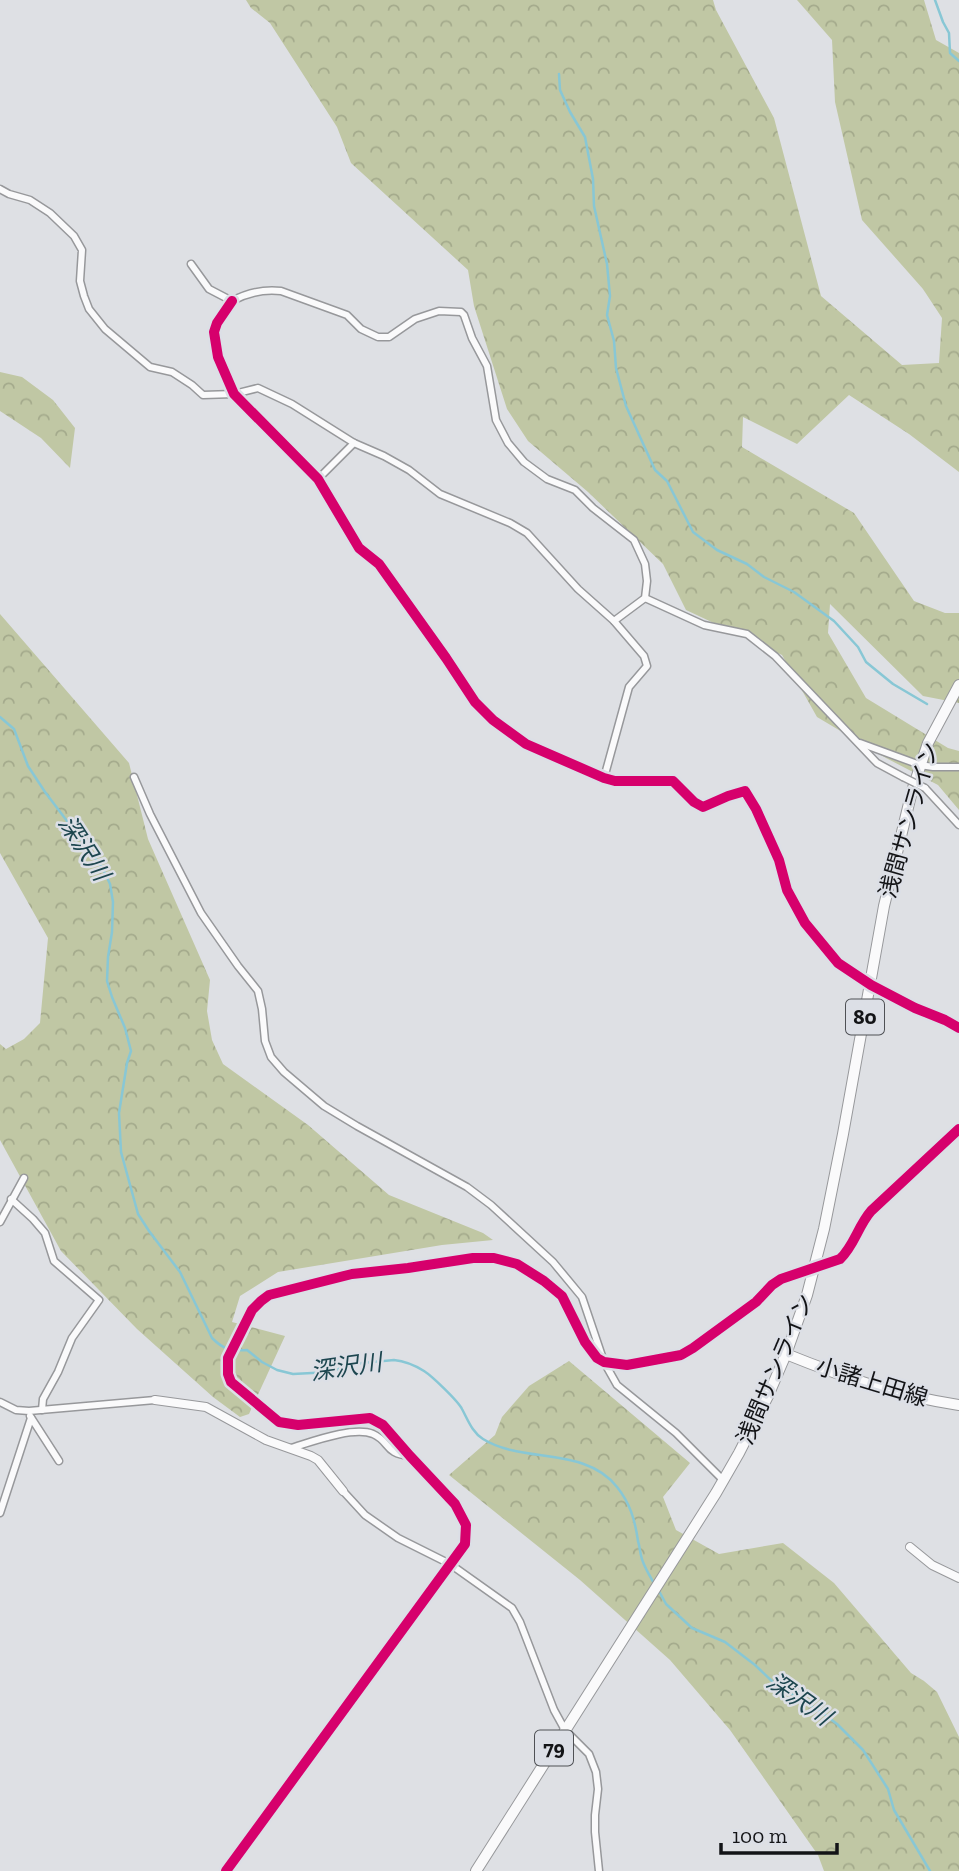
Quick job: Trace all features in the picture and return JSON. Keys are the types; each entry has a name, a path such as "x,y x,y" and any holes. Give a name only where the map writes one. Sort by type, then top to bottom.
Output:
{"main road":[{"name":"浅間サンライン","path":"476,1871 716,1493 753,1428 786,1354 814,1268 846,1121 884,906 920,765 939,720 959,685"},
{"name":"小諸上田線","path":"786,1354 870,1385 916,1398 959,1405"}],"street":[{"path":"0,189 30,200 74,236 82,250 80,281 89,309 106,329 150,367 172,372 203,395 234,394 258,388 292,404 354,443 409,470 440,494 510,523 527,533 645,656 647,666 629,687 604,778"},
{"path":"191,264 209,289 232,301"},
{"path":"614,621 645,598 645,564 634,540 575,490 547,479 524,462 508,443 496,420 487,366 461,312 439,311 415,319 390,337 378,337 361,329 347,315 281,291 243,295 232,301 214,332 218,357 234,394 318,478 359,548 380,564 475,702 493,720 526,744 604,778 673,781 694,802 703,807 745,791 779,859 787,890 805,923 838,963 871,985 959,1028"},
{"path":"318,478 354,443"},
{"path":"645,598 704,625 747,634 775,656 877,762 925,788 959,825"},
{"path":"858,742 920,765 959,767"},
{"path":"134,777 201,913 258,991 265,1041 271,1057 284,1072 324,1105 467,1187 491,1205 553,1262 582,1297 604,1362 617,1385 676,1433 723,1480"},
{"path":"226,1871 465,1544 466,1525 455,1504 383,1425 370,1418 298,1425 279,1422 231,1382 228,1358 252,1310 269,1295 352,1274 473,1258 494,1258 517,1264 562,1296 585,1342 597,1358 604,1362 627,1365 681,1355 756,1303 781,1279 840,1259 871,1211 959,1129"},
{"path":"0,1222 24,1178"},
{"path":"11,1199 45,1233 54,1261 99,1300 72,1338 43,1399 41,1410"},
{"path":"0,1402 30,1414 41,1410 155,1400 206,1407 266,1440 318,1460 365,1515 398,1538 450,1564 512,1608 554,1710 565,1730 589,1754 596,1772 598,1789 595,1832 599,1871"},
{"path":"30,1414 59,1461"},
{"path":"0,1513 30,1414"},
{"path":"290,1448 359,1432 372,1434 399,1455 410,1456"},
{"path":"910,1546 932,1565 959,1578"}],"green space":[{"path":"246,0 713,0 774,118 821,296 902,365 939,363 942,318 923,289 862,220 835,102 832,40 797,0 924,0 936,40 959,53 959,472 909,434 849,395 797,444 743,417 742,447 854,513 914,601 945,613 959,613 959,703 923,696 830,604 828,633 866,698 948,748 959,751 959,810 938,785 817,717 782,655 686,610 663,564 588,492 528,441 507,409 474,306 468,270 351,163 337,127 270,23 251,8"},
{"path":"0,372 22,377 53,400 75,428 70,468 41,438 0,411"},
{"path":"0,614 129,763 148,839 210,980 207,1011 212,1040 223,1064 308,1125 389,1195 483,1233 493,1240 442,1245 278,1272 240,1296 232,1322 285,1336 249,1414 240,1417 213,1397 137,1329 61,1251 0,1140 0,1044 6,1049 24,1039 40,1023 48,938 0,853"},
{"path":"569,1361 690,1463 663,1497 676,1530 719,1554 783,1543 834,1583 911,1673 937,1692 959,1737 959,1871 824,1871 818,1855 730,1730 670,1660 580,1580 449,1475 495,1435 502,1417 529,1386"}],"waterway":[{"path":"935,0 949,33 950,53 959,61"},
{"path":"559,74 560,90 585,137 593,179 594,206 607,264 610,296 607,315 614,341 616,368 626,406 655,470 667,481 693,532 717,550 794,592 834,621 858,647 866,662 893,684 927,704"},
{"name":"深沢川","path":"0,717 14,729 28,766 102,867 110,884 113,902 107,981 131,1051 119,1113 121,1152 138,1214 180,1272 212,1338 224,1347 247,1350 277,1370 293,1374 331,1372 352,1364 394,1360 421,1369 456,1400 473,1429 483,1439 499,1447 571,1460 604,1474 622,1493 629,1506 642,1559 655,1585"},
{"name":"深沢川","path":"659,1591 666,1604 692,1628 725,1642 775,1684 837,1724 863,1750 888,1789 894,1810 930,1871"}],"cycle path":[{"path":"232,301 214,332 218,357 234,394 318,479 359,548 379,564 475,702 493,720 526,744 604,778 615,781 673,781 694,802 703,807 745,791 779,860 787,890 805,923 838,963 871,985 959,1028"},
{"path":"226,1871 465,1544 466,1525 455,1504 383,1425 370,1418 298,1425 279,1422 231,1382 228,1358 252,1310 269,1295 352,1274 473,1258 494,1258 517,1264 562,1296 585,1342 597,1358 604,1362 627,1365 681,1355 756,1302 781,1279 840,1259 871,1211 959,1129"}]}
